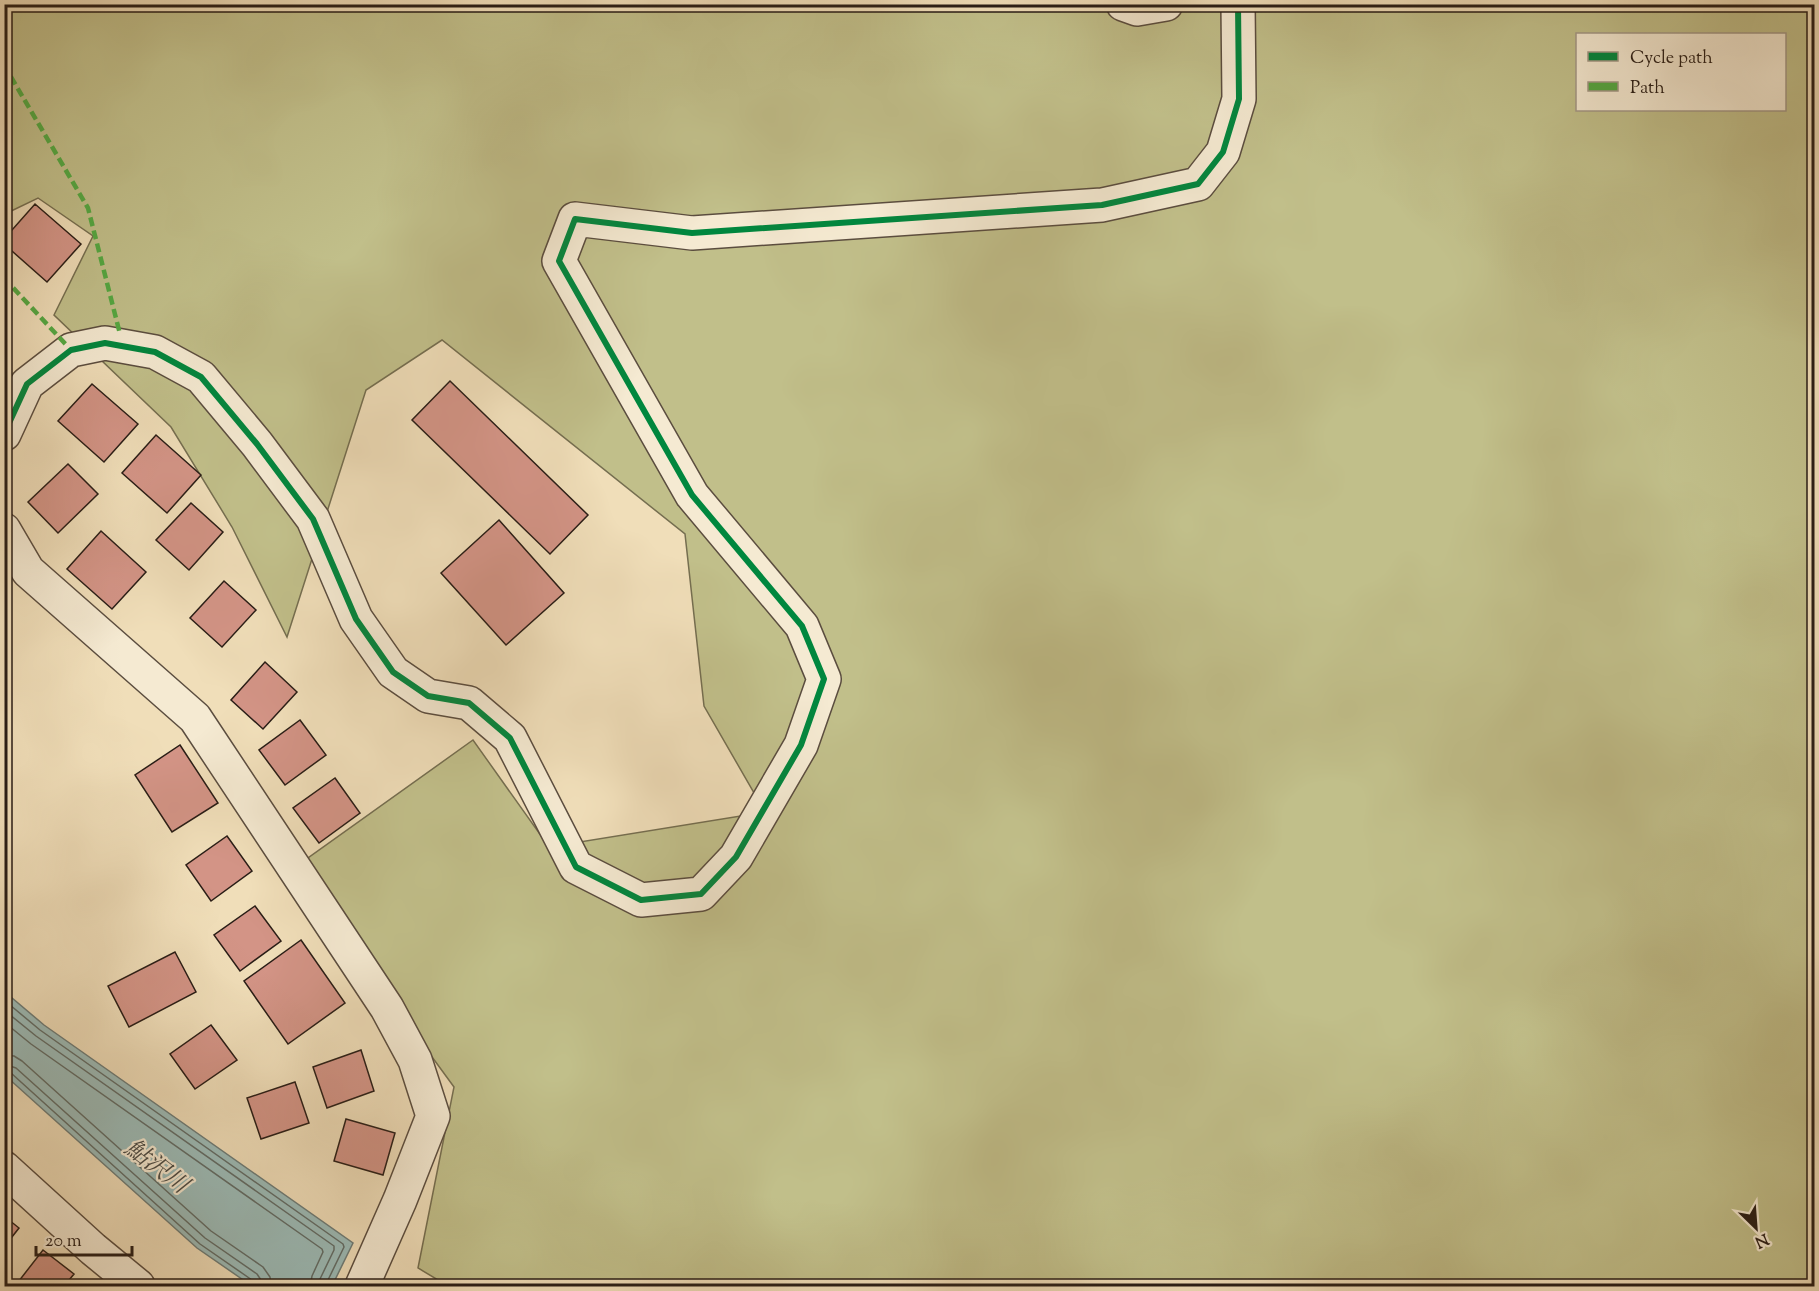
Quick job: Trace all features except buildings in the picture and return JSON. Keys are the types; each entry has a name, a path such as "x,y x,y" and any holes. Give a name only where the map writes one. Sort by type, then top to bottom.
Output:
{"street":[{"path":"1124,4 1137,9 1166,4"},
{"path":"4,434 27,384 71,350 105,343 155,352 201,377 257,444 313,519 356,619 393,672 428,696 469,703 510,738 576,867 641,900 701,894 736,857 801,745 824,679 802,626 692,495 559,261 575,219 692,233 1102,205 1198,184 1222,152 1239,99 1238,4"},
{"path":"4,530 28,571 195,718 387,1008 415,1060 433,1116 362,1287"},
{"path":"4,1168 93,1250 138,1287"}],"shaded area":[{"path":"5,5 1814,5 1814,1286 448,1286 418,1268 454,1087 294,868 473,740 549,847 765,812 704,706 685,534 442,340 366,390 287,637 232,527 171,427 54,315 93,236 38,198 5,214"}],"water":[{"name":"鮎沢川","path":"5,992 44,1025 353,1243 332,1286 252,1286 197,1248 4,1075"}],"marked path":[{"path":"4,65 88,208 120,334"},
{"path":"4,278 71,350"}],"cycle path":[{"path":"4,434 27,384 71,350 105,343 155,352 201,377 257,444 313,519 356,619 393,672 428,696 469,703 510,738 576,867 641,900 701,894 736,857 801,745 824,679 802,626 692,495 559,261 575,219 692,233 1102,205 1198,184 1223,152 1239,99 1238,4"}]}
